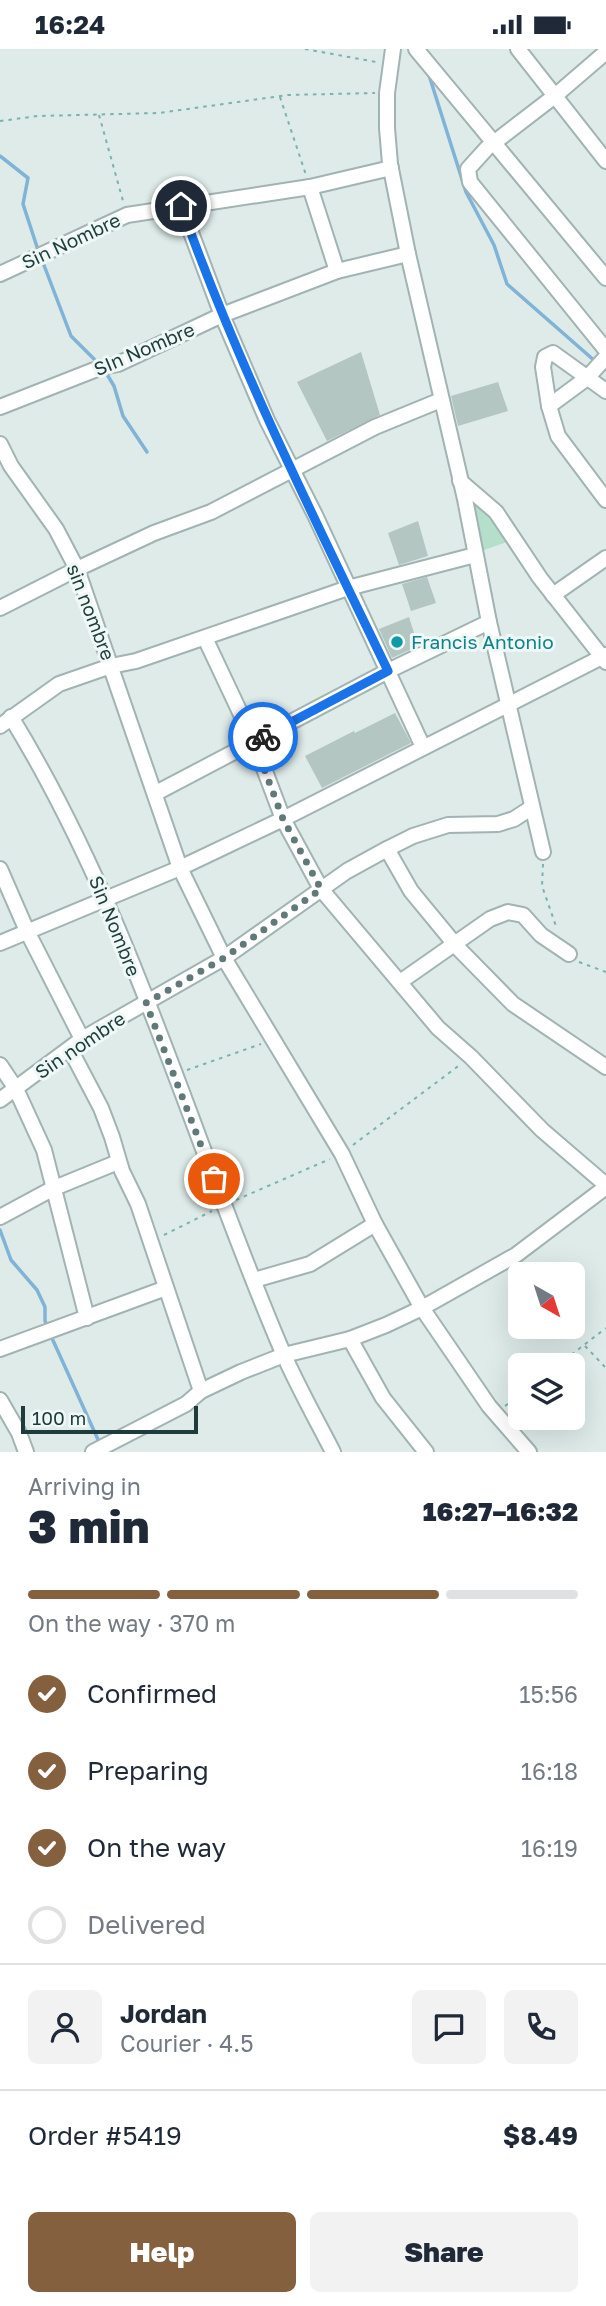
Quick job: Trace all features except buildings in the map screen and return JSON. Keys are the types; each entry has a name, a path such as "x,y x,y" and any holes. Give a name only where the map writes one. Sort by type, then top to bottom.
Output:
{"street":[{"path":"393,49 387,93 391,168 489,622 543,852"},
{"path":"416,49 606,278"},
{"path":"518,49 606,161"},
{"path":"606,52 495,142 468,169 470,182 606,350"},
{"name":"Sin Nombre","path":"0,274 127,215 310,187 391,168"},
{"path":"310,187 337,271"},
{"path":"181,206 222,315 290,469 315,516 423,747"},
{"name":"SIn Nombre","path":"0,407 103,367 118,364 222,315 337,271 408,254"},
{"path":"606,391 553,352 545,357 543,367 549,406 558,436 606,500"},
{"path":"549,406 587,378 606,357"},
{"name":"Sin Nombre","path":"0,608 154,533 211,512 375,427 441,400"},
{"name":"sin nombre","path":"0,444 11,466 56,529 77,569 180,868 224,958 342,1154 375,1224 422,1308 495,1413 529,1452"},
{"path":"0,943 180,868 605,658 553,595 496,512 460,481"},
{"name":"Sin Nombre","path":"333,1452 284,1355 223,1205 106,898 39,762 6,721 59,684 111,666 136,661 348,588 475,555"},
{"path":"553,595 606,558"},
{"path":"156,793 388,671 489,622"},
{"path":"93,1452 186,1404 201,1391 284,1355 351,1339 422,1308 516,1255 606,1186 542,1130 471,1057 438,1028 321,889 283,819 254,742 205,638"},
{"name":"Sin nombre","path":"0,1100 82,1039 224,958 347,871 387,849 413,836 448,825 498,824 514,819 531,808"},
{"path":"387,849 411,891 454,943 513,1005 606,1067"},
{"path":"0,869 27,931 82,1039"},
{"path":"400,982 490,919 508,912 523,915 541,935 569,954"},
{"path":"69,1049 101,1108 118,1162 138,1204 201,1391"},
{"path":"0,1065 16,1089 44,1150 87,1318"},
{"path":"0,1217 52,1189 118,1162"},
{"path":"254,1280 310,1264 375,1224"},
{"path":"0,1349 166,1288"},
{"path":"351,1339 383,1398 426,1452"},
{"path":"0,1400 19,1433 26,1452"}],"path":[{"path":"305,49 391,64"},
{"path":"0,121 38,116 159,113 280,96 387,93"},
{"path":"280,96 310,187"},
{"path":"99,115 127,215"},
{"path":"543,852 542,886 557,930"},
{"path":"569,954 584,965 606,972"},
{"path":"174,1075 272,1041"},
{"path":"150,1241 223,1205 342,1154 471,1057"},
{"path":"574,1353 606,1328"},
{"path":"585,1345 606,1368"},
{"path":"495,1413 508,1404"}],"green space":[{"path":"463,485 513,540 478,552"}],"waterway":[{"path":"428,72 466,192 494,245 507,284 596,362"},
{"path":"0,156 28,178 23,204 39,253"},
{"path":"42,260 71,336 100,365"},
{"path":"105,371 114,386 123,416 147,452"},
{"path":"0,1230 11,1260 37,1290 45,1307 45,1321 49,1329"},
{"path":"51,1336 100,1444"}],"way so far":[{"path":"214,1179 146,1003 224,958 321,889 283,819 254,742 263,737"}],"place":[{"name":"Francis Antonio","path":"397,642"}],"route":[{"path":"181,206 222,315 267,419 388,671 263,737"}]}
